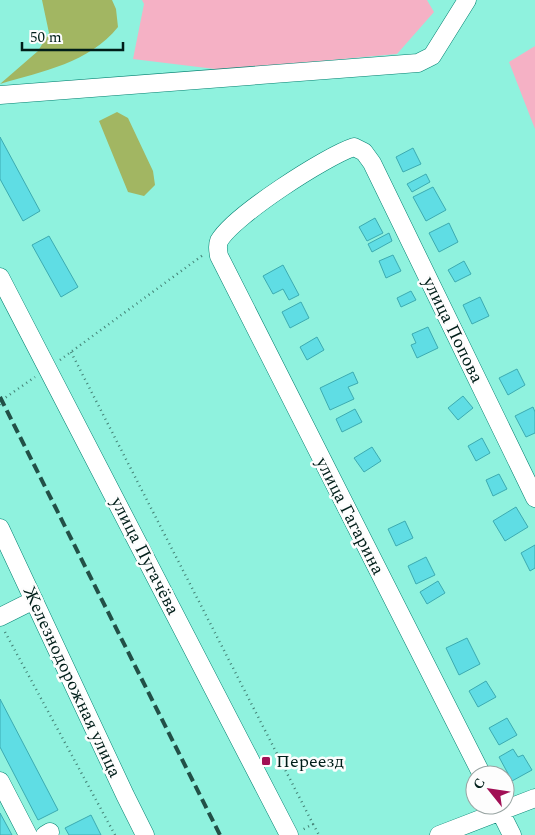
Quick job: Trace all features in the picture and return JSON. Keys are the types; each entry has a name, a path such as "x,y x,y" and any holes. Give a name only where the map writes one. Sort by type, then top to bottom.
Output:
{"street":[{"path":"0,95 418,63 432,56 467,0"},
{"name":"улица Попова","path":"218,250 227,231 272,195 341,151 354,147 364,152 372,163 535,498"},
{"name":"улица Гагарина","path":"218,250 477,765"},
{"name":"улица Пугачёва","path":"0,277 294,833"},
{"name":"Железнодорожная улица","path":"0,528 124,795 145,835"},
{"path":"2,624 34,600"},
{"path":"0,781 28,835"},
{"path":"515,804 535,798"},
{"path":"439,835 483,815"},
{"path":"502,815 512,835"}],"path":[{"path":"0,405 2,400 218,250"},
{"path":"71,352 319,835"},
{"path":"2,624 115,835"},
{"path":"294,833 313,824"}],"shaded area":[{"path":"42,0 112,0 116,9 118,27 93,49 79,57 49,70 0,84 38,51 49,33"},
{"path":"142,0 427,0 434,12 397,54 223,70 133,59 144,4"},
{"path":"535,46 535,129 509,62"},
{"path":"117,112 128,118 153,171 155,185 144,196 128,192 99,121"}],"building":[{"path":"0,137 40,211 23,221 0,179"},
{"path":"413,148 421,164 403,172 396,157"},
{"path":"426,174 430,182 412,192 407,184"},
{"path":"433,187 446,210 426,221 413,197"},
{"path":"375,218 383,233 367,241 359,227"},
{"path":"449,223 458,242 439,252 429,233"},
{"path":"389,233 392,241 372,252 368,244"},
{"path":"49,236 78,287 61,297 32,245"},
{"path":"393,255 401,271 386,278 379,261"},
{"path":"464,261 471,274 455,282 448,270"},
{"path":"283,265 299,295 289,300 283,289 273,294 263,276"},
{"path":"411,291 416,300 401,307 397,298"},
{"path":"480,297 489,316 472,324 463,305"},
{"path":"301,302 309,318 290,328 282,312"},
{"path":"428,327 438,348 417,358 411,345 416,343 412,334"},
{"path":"317,337 324,350 307,360 300,347"},
{"path":"517,369 525,385 508,395 499,378"},
{"path":"353,372 358,383 348,387 354,399 330,410 320,388"},
{"path":"463,396 473,408 458,420 448,408"},
{"path":"533,407 535,412 535,433 526,437 515,416"},
{"path":"355,409 362,422 342,432 336,419"},
{"path":"482,438 490,453 476,461 468,446"},
{"path":"372,447 381,461 364,472 354,458"},
{"path":"499,474 507,489 493,496 486,480"},
{"path":"516,507 528,527 505,541 493,521"},
{"path":"405,521 413,538 396,546 388,529"},
{"path":"535,545 535,568 530,571 521,553"},
{"path":"426,557 435,575 416,584 408,566"},
{"path":"438,581 445,593 427,604 420,592"},
{"path":"467,638 480,664 459,675 446,648"},
{"path":"486,681 496,697 478,707 469,691"},
{"path":"0,699 58,810 38,820 0,747"},
{"path":"507,718 517,735 499,745 489,728"},
{"path":"513,749 518,757 523,755 532,770 515,779 515,765 503,765 499,757"},
{"path":"0,813 12,835 0,835"},
{"path":"91,815 101,835 69,835 65,828"}],"railway":[{"path":"0,397 220,835"}],"place":[{"name":"Переезд","path":"266,761"}]}
